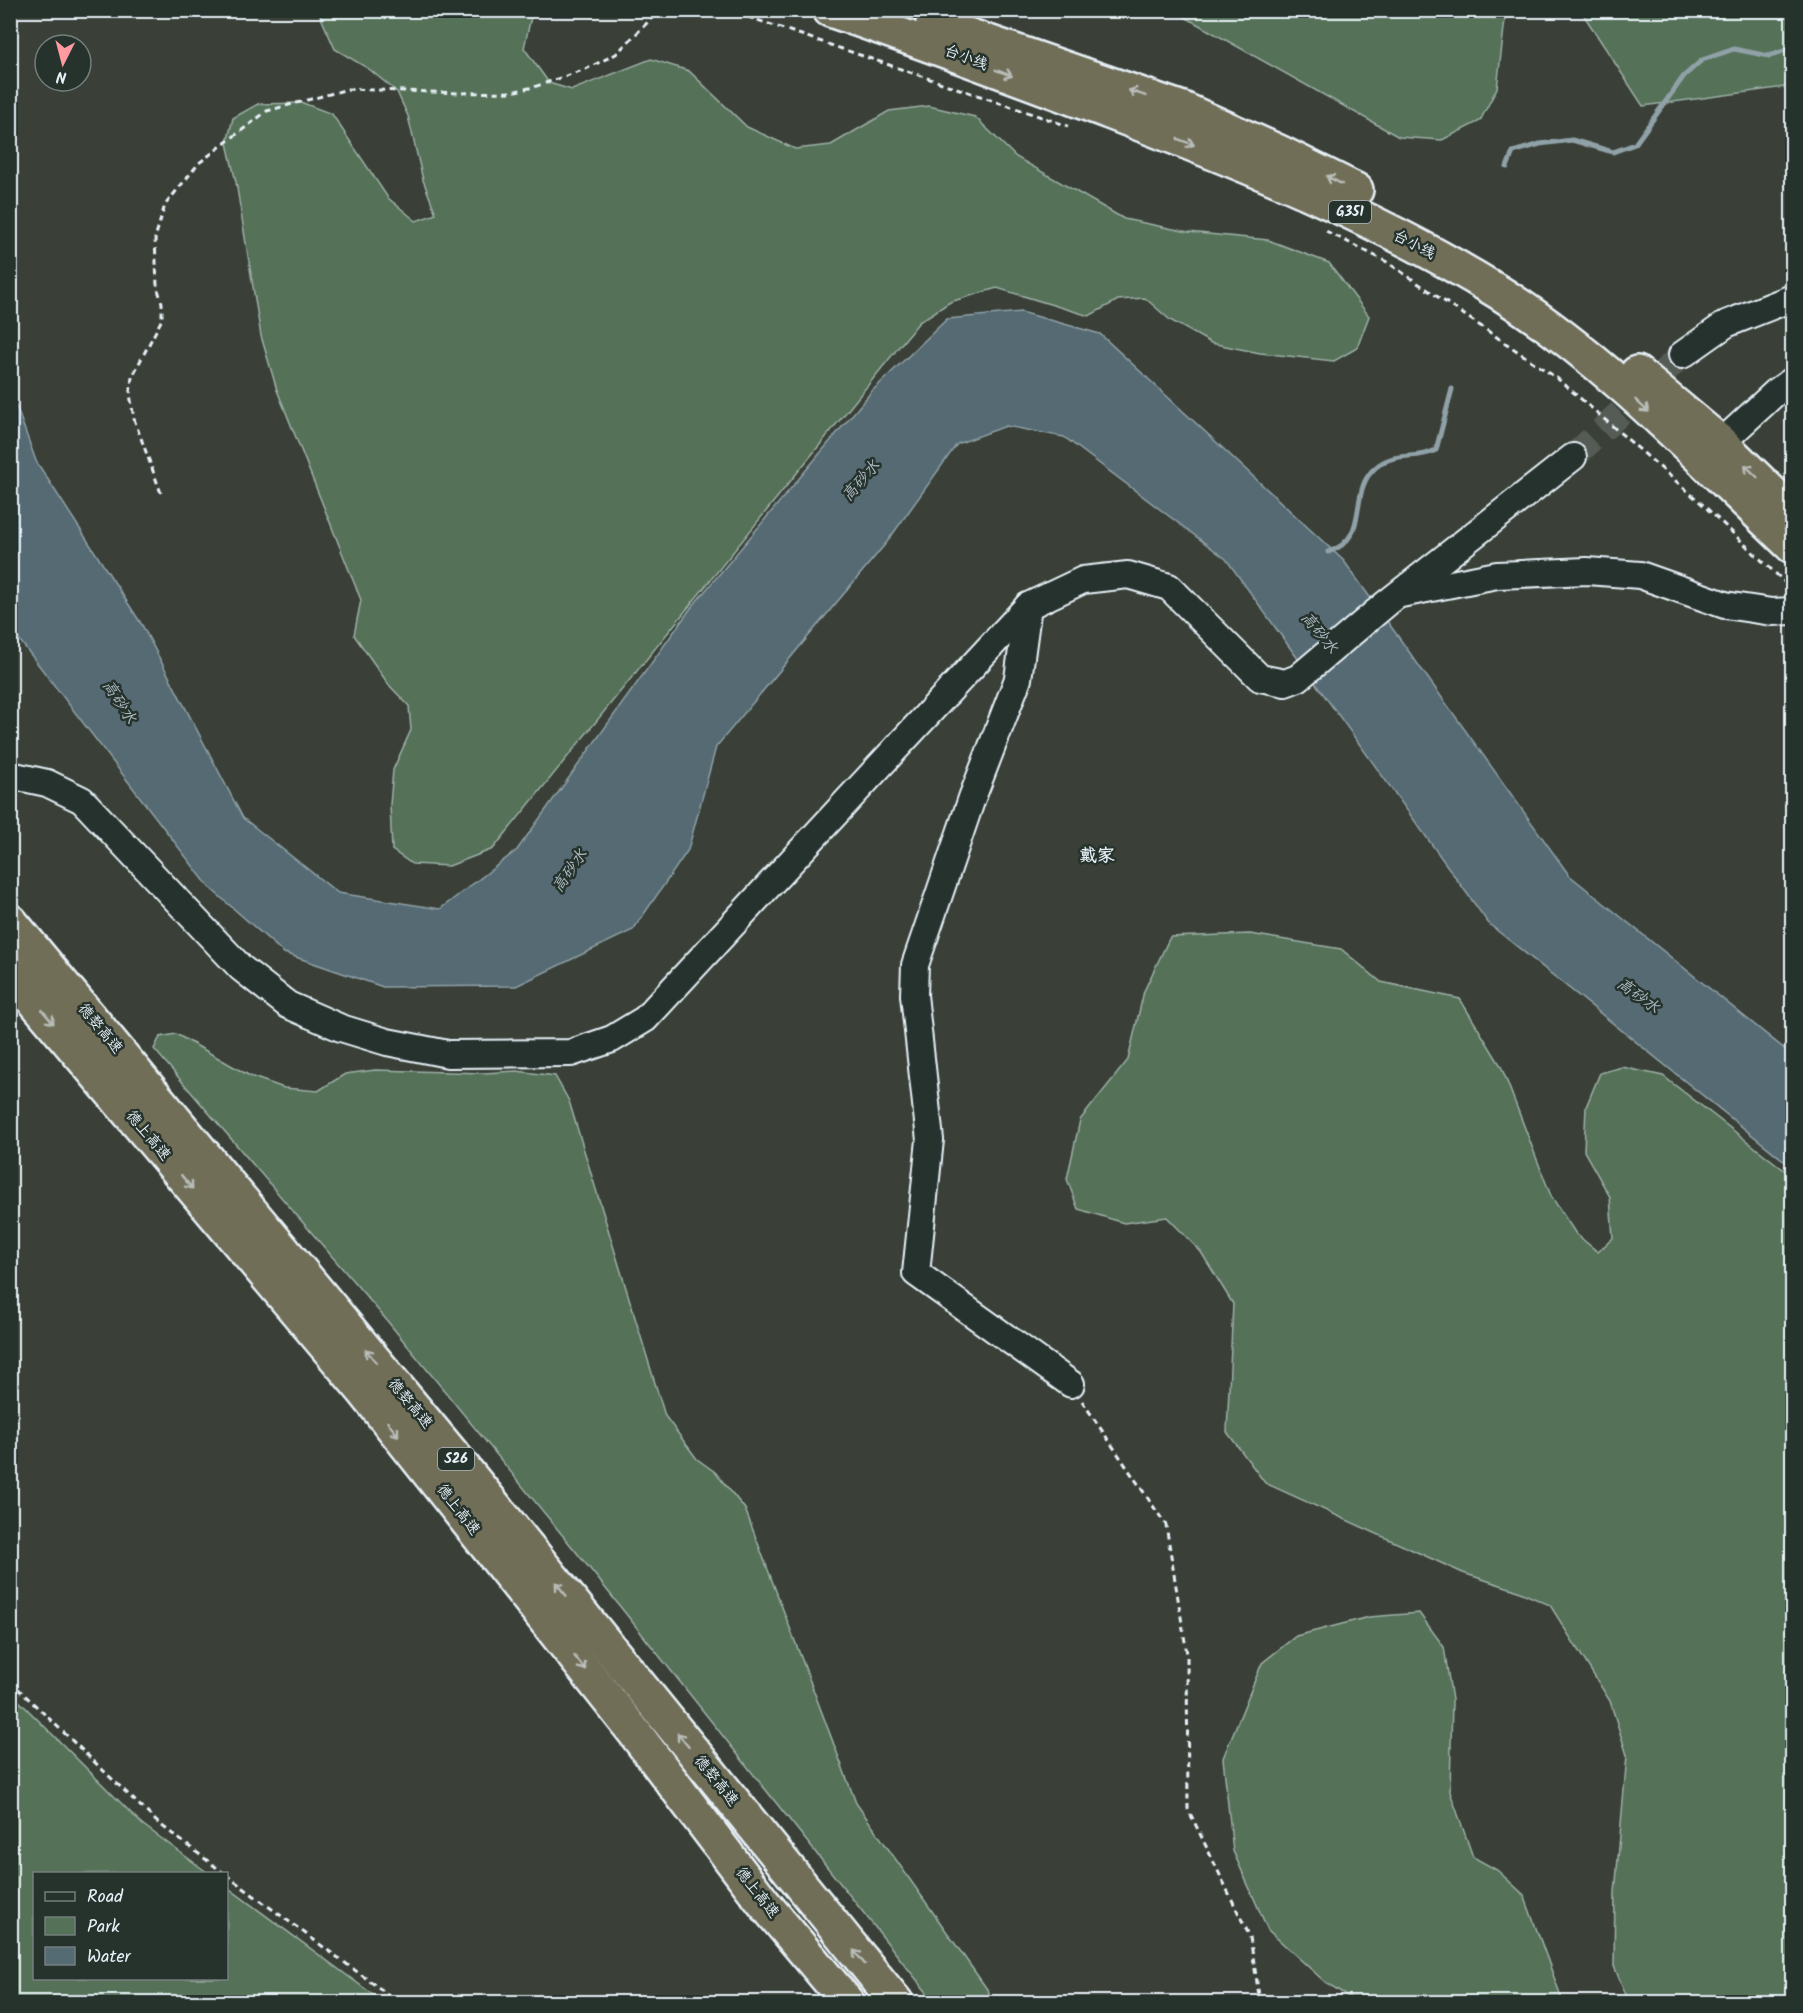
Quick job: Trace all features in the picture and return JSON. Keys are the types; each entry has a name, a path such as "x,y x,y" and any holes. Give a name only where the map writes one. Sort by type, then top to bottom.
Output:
{"highway":[{"name":"台小线","path":"830,10 1219,154 1316,195 1412,243 1501,294 1586,354 1792,512"},
{"name":"台小线","path":"893,10 1183,109 1279,152 1425,226 1623,361 1711,452 1792,546"},
{"name":"德婺高速","path":"10,921 460,1464 896,2002"},
{"name":"德上高速","path":"10,972 363,1390 635,1733 763,1902 847,2002"}],"street":[{"path":"1682,355 1726,324 1792,298"},
{"path":"1711,452 1776,392 1792,381"},
{"path":"10,775 47,783 82,800 241,968 288,1005 340,1028 387,1042 447,1054 571,1053 612,1039 645,1019 1028,606 1083,580 1128,576 1169,587 1260,678 1285,683 1298,678 1393,599 1573,457"},
{"path":"1393,599 1497,575 1587,571 1640,575 1725,605 1772,612 1792,611"},
{"path":"1028,606 1017,679 972,798 915,965 914,994 930,1140 916,1273 1071,1384"}],"path":[{"path":"161,494 134,419 130,394 132,377 162,319 162,303 157,286 155,238 165,205 199,163 267,111 348,89 501,92 544,83 586,69 616,54 660,10"},
{"path":"728,10 1074,128"},
{"path":"1316,226 1387,262 1558,379 1700,502 1792,589"},
{"path":"1071,1384 1166,1525 1187,1654 1188,1809 1250,1937 1260,2002"},
{"path":"10,1681 157,1822 223,1872"},
{"path":"228,1875 398,2002"}],"green space":[{"path":"318,11 526,11 531,17 524,48 549,83 572,90 651,59 689,71 747,127 795,149 831,145 889,111 929,106 975,117 1016,157 1124,219 1188,232 1268,240 1329,263 1369,316 1357,348 1334,361 1260,353 1211,343 1170,320 1145,298 1118,300 1089,316 997,288 950,302 919,322 493,849 449,866 412,864 392,850 390,805 393,770 411,730 409,706 389,685 354,635 361,600 277,390 261,336 236,182 227,143 233,118 258,104 303,103 332,114 388,198 416,221 436,214 423,180 408,116 397,92 369,69 335,49"},
{"path":"1174,11 1506,11 1497,88 1480,121 1442,140 1399,137"},
{"path":"1581,11 1792,11 1792,86 1643,106"},
{"path":"1250,934 1341,949 1381,982 1460,999 1501,1066 1551,1196 1576,1234 1598,1252 1613,1238 1610,1197 1584,1151 1586,1107 1600,1073 1622,1067 1663,1076 1792,1176 1792,2002 1629,2002 1614,1966 1615,1893 1627,1755 1610,1701 1550,1605 1513,1589 1463,1573 1265,1483 1227,1432 1233,1304 1201,1252 1167,1217 1124,1223 1078,1209 1067,1179 1080,1120 1128,1060 1144,991 1170,937"},
{"path":"176,1034 250,1076 284,1088 318,1091 345,1074 375,1070 484,1073 517,1071 555,1076 569,1101 665,1416 697,1459 715,1472 745,1509 856,1803 989,1992 988,2002 935,2002 932,1999 595,1575 384,1317 154,1049 160,1037"},
{"path":"1419,1613 1444,1647 1452,1700 1450,1792 1473,1857 1497,1870 1524,1895 1563,2002 1357,2002 1325,1982 1268,1930 1233,1851 1223,1758 1262,1663 1296,1636 1369,1617"},
{"path":"11,1693 142,1824 207,1872 33,1872 33,1980 228,1980 228,1888 383,2002 11,2002"}],"water":[{"name":"高砂水","path":"1021,312 1100,334 1344,561 1569,875 1792,1055 1792,1167 1489,924 1226,559 1064,437 1006,426 957,444 887,542 716,747 688,850 633,930 516,986 383,987 284,953 209,887 11,629 10,389 36,461 142,625 243,818 338,893 440,909 517,850 691,608 872,391 947,319"}],"waterway":[{"path":"1507,167 1513,152 1540,144 1572,140 1613,152 1635,144 1684,76 1702,60 1734,49 1769,56 1792,48"},
{"path":"1328,552 1342,545 1350,536 1355,526 1362,489 1375,468 1390,459 1420,455 1436,450 1452,389"}],"tunnel":[{"path":"1573,457 1682,355"}],"district":[{"name":"戴家","path":"1097,856"}]}
